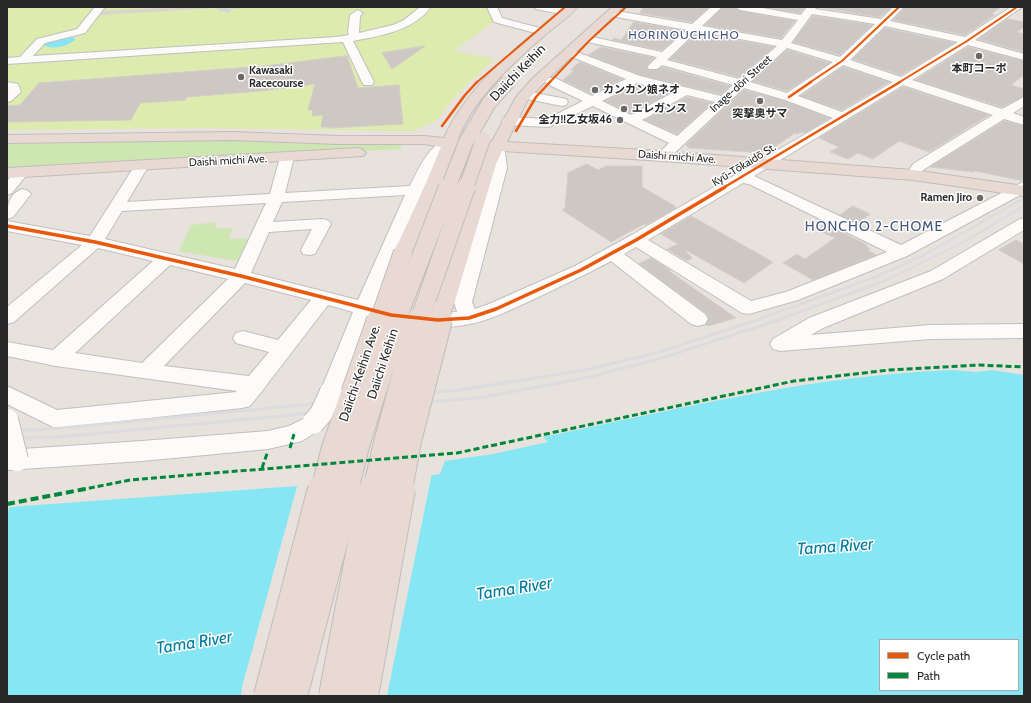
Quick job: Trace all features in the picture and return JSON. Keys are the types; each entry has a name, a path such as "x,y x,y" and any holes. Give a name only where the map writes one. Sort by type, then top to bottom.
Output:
{"highway":[{"path":"552,35 582,7"},
{"name":"Daiichi-Keihin Ave.","path":"269,696 334,448 403,252 441,166 448,143 459,123 476,99 515,57 533,41 552,35 569,9"},
{"path":"363,696 409,441 443,306 481,182 508,121 521,100 523,78 569,52 612,9"},
{"name":"Daiichi Keihin","path":"292,696 357,446 400,309 466,142 489,103 523,78 570,38 612,9"},
{"name":"Daiichi Keihin","path":"334,696 363,544 386,443 420,317 481,143 503,105 523,78"},
{"name":"Daishi michi Ave.","path":"7,139 233,136 338,140 424,140 448,143 663,156 913,175 1022,189"},
{"name":"Daishi michi Ave.","path":"14,172 420,150 448,143"}],"street":[{"path":"23,60 41,41 48,38 81,31 100,7"},
{"path":"7,61 351,37 386,30 412,19 426,7"},
{"path":"492,7 498,20 552,35"},
{"path":"539,7 569,9"},
{"path":"508,121 549,123 592,100 638,79 717,7"},
{"path":"740,7 809,12 882,22 967,41 1024,57"},
{"path":"998,7 1018,10"},
{"path":"612,9 695,28 785,44 842,60 1024,121"},
{"path":"881,9 896,9"},
{"path":"789,97 842,60 896,9"},
{"name":"Kyū-Tōkaidō St.","path":"7,226 95,242 240,276 323,298 351,303 364,308 391,314 438,320 469,318 496,309 581,270 636,240 742,178 1018,10"},
{"name":"Inage-dōri Street","path":"663,156 785,44 809,12"},
{"path":"358,13 355,15 354,28 351,37 368,82"},
{"path":"517,38 533,41"},
{"path":"583,38 662,58 741,84 789,97 843,117"},
{"path":"569,52 638,79 723,100"},
{"path":"523,78 562,102"},
{"path":"551,81 678,142"},
{"path":"7,86 14,87 15,92 7,98"},
{"path":"631,120 685,91"},
{"path":"913,175 918,167 1024,101"},
{"path":"7,419 12,460 260,441 289,436 313,423 323,410 331,392 364,308 415,190 430,160 448,143"},
{"path":"469,318 463,302 500,168 497,145"},
{"path":"146,372 240,276 276,198 287,157"},
{"path":"7,318 95,242 142,165"},
{"path":"7,190 14,172"},
{"path":"742,178 753,180 901,252"},
{"path":"636,240 749,308 792,296 901,252 1022,189"},
{"path":"117,207 415,190"},
{"path":"7,214 23,194"},
{"path":"262,227 323,224 309,250"},
{"path":"1022,226 937,275 816,323 780,344 827,342 930,332 1024,331"},
{"path":"612,253 698,319"},
{"path":"56,359 166,259"},
{"path":"7,394 55,419 242,400 256,385 323,298"},
{"path":"243,338 284,349"},
{"path":"7,349 56,359 146,372 256,385"}],"green space":[{"name":"Kawasaki Racecourse","path":"7,7 489,7 495,21 454,51 495,59 457,94 436,121 413,131 194,128 7,130"},
{"path":"238,139 284,143 401,145 401,149 7,170 7,142"},
{"path":"217,222 215,228 233,228 229,239 248,238 240,262 179,251 191,225"}],"shaded area":[{"path":"174,7 268,7 231,9 230,13 219,11 216,8 99,15 103,11"}],"water":[{"path":"70,36 76,39 64,46 47,47 43,45 44,41"},
{"name":"Tama River","path":"953,370 976,372 992,370 1024,375 1024,696 7,696 7,513 10,507 420,477 440,474 445,461 493,454 548,442 543,437 747,395 849,379 901,373"}],"pier":[{"path":"432,473 387,696 241,696 242,687 298,483"}],"building":[{"path":"644,7 709,7 692,22 640,13"},
{"path":"723,7 734,7 740,11 795,21 781,38 705,25"},
{"path":"765,7 805,7 800,13"},
{"path":"818,7 891,7 880,17"},
{"path":"906,7 1001,7 991,14 995,15 965,35 893,20"},
{"path":"813,16 872,25 840,55 793,42"},
{"path":"1008,19 1024,22 1024,27 1017,32 1024,34 1024,52 978,39"},
{"path":"634,22 684,31 662,50 612,40 614,38 621,40"},
{"path":"885,28 954,43 901,75 853,59"},
{"path":"697,33 774,47 739,77 670,59"},
{"path":"425,46 392,69 382,53"},
{"path":"601,47 654,58 646,67 649,70 657,70 662,67 730,86 721,94 640,75 589,55"},
{"path":"968,47 1024,61 1024,75 1011,85 1024,89 1024,96 1002,107 916,80"},
{"path":"787,50 830,63 787,91 753,81"},
{"path":"347,56 358,88 399,85 403,124 329,128 321,127 323,115 312,116 313,110 308,110 315,84 261,91 187,97 185,100 140,103 131,120 7,122 7,106 20,105 39,83 264,66"},
{"path":"580,62 622,79 592,94 563,80 574,71 571,70"},
{"path":"843,67 889,82 842,110 801,96"},
{"path":"637,85 670,93 631,113 605,101"},
{"path":"903,87 989,115 929,152 899,141 873,159 858,153 848,159 830,152 839,147 819,138"},
{"path":"744,90 785,101 830,118 805,133 795,133 765,153 689,148 686,145"},
{"path":"687,97 712,103 677,134 645,120"},
{"path":"1004,121 1024,126 1024,181 975,171 930,167"},
{"path":"587,164 598,170 606,166 642,166 642,187 676,208 611,242 562,210 565,208 568,173"},
{"path":"853,206 870,214 858,223 840,215"},
{"path":"691,216 773,262 744,283 684,249 692,258 687,261 667,249 678,244 661,234"},
{"path":"826,224 867,245 866,246 870,249 868,250 876,255 813,280 783,263 797,254 805,259 835,238 820,231 825,228 821,227"},
{"path":"1016,240 1024,244 1024,264 999,250"},
{"path":"651,258 736,318 708,326 706,325 709,318 706,313 639,264"}],"railway":[{"path":"754,321 878,276 924,255 1024,198"},
{"path":"775,321 884,281 962,243 1024,206"},
{"path":"7,429 32,430 62,428 460,390 585,370 660,352 754,321"},
{"path":"7,438 58,437 484,397 590,377 665,357 775,321"}],"marked path":[{"path":"7,504 130,480 457,453 794,381 889,370 979,365 1024,367"},
{"path":"290,448 294,434"},
{"path":"262,468 268,451"}],"cycle path":[{"path":"442,126 465,95 482,77 565,7"},
{"path":"516,131 536,97 590,40 626,7"},
{"path":"789,97 842,61 899,7"},
{"path":"7,226 95,242 241,276 391,315 438,320 469,318 496,309 581,270 636,240 843,117 967,41 1017,7"}],"place":[{"name":"本町コーポ","path":"979,56"},
{"name":"Kawasaki Racecourse","path":"241,77"},
{"name":"カンカン娘ネオ","path":"595,90"},
{"name":"突撃奥サマ","path":"760,101"},
{"name":"エレガンス","path":"624,109"},
{"name":"全力!!乙女坂46","path":"620,120"},
{"name":"Ramen Jiro","path":"980,198"}],"district":[{"name":"HORINOUCHICHO","path":"684,35"},
{"name":"HONCHO 2-CHOME","path":"874,227"}]}
